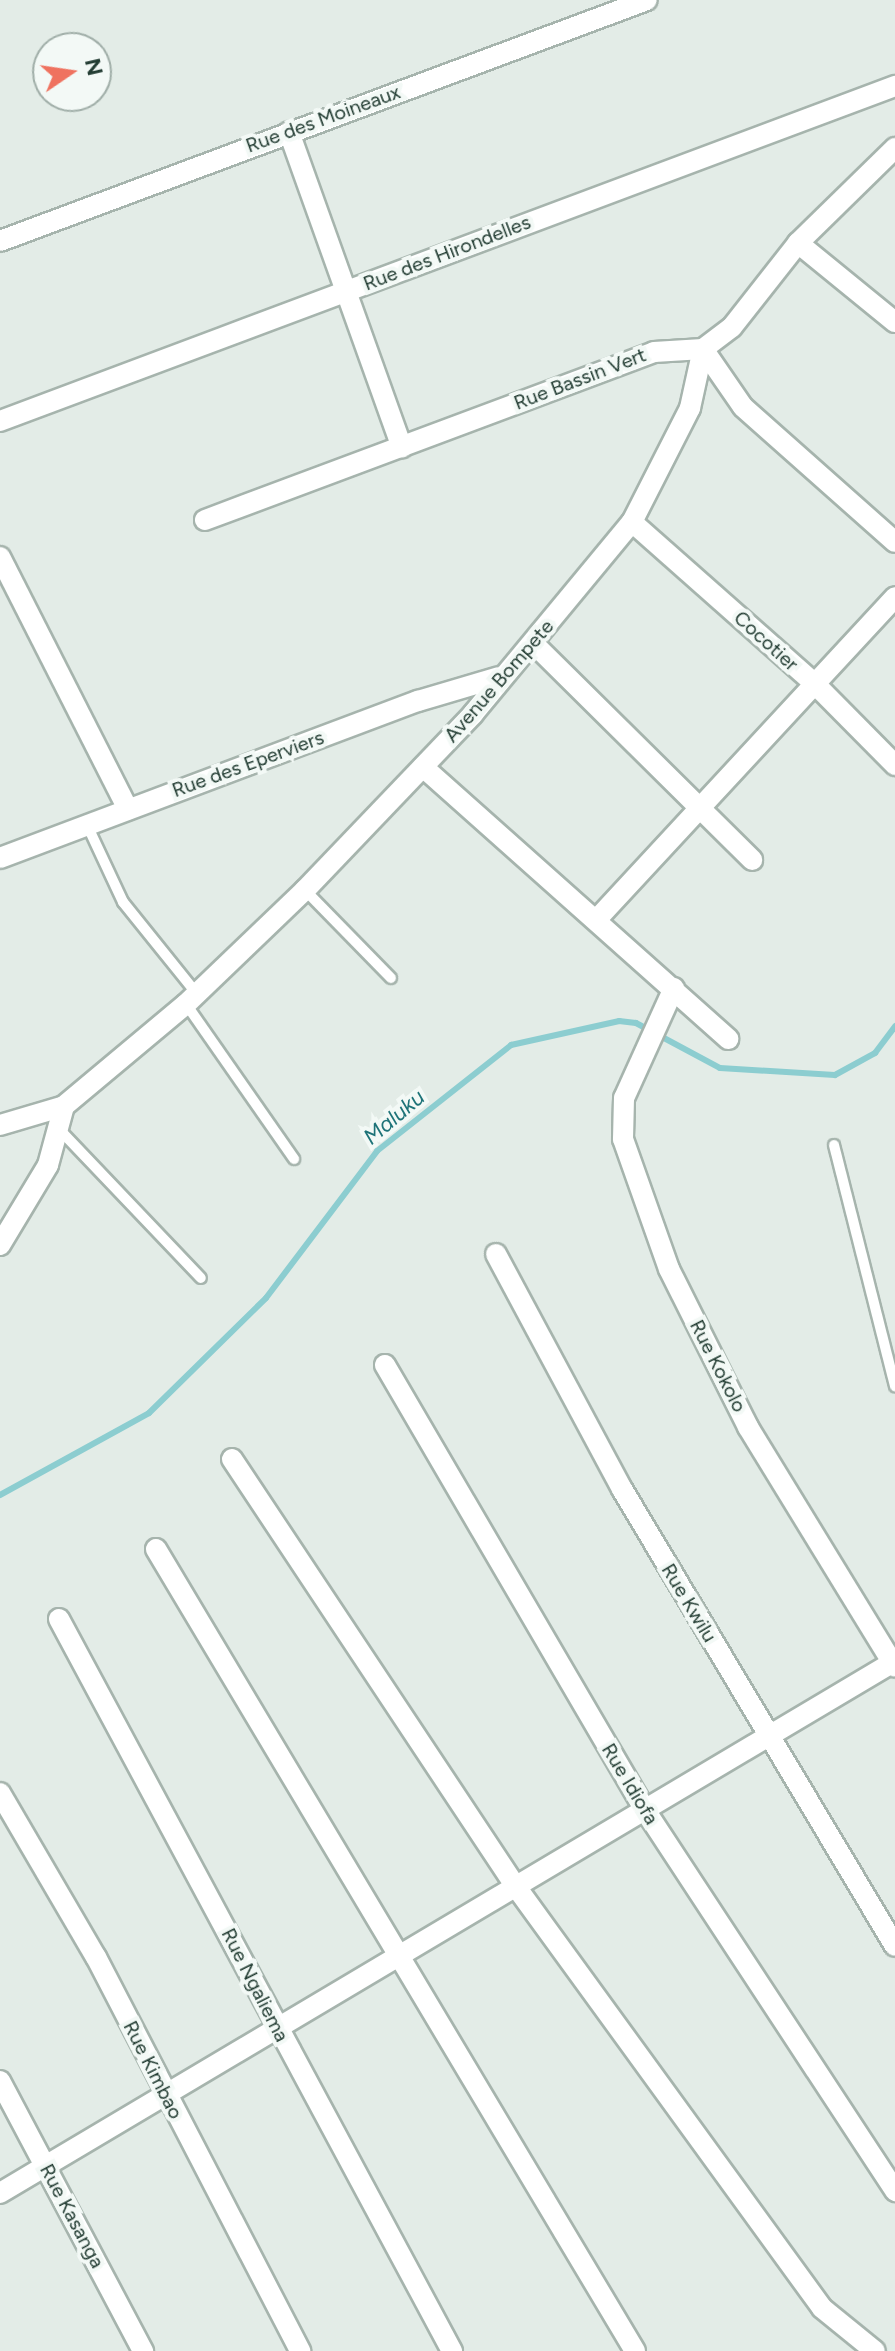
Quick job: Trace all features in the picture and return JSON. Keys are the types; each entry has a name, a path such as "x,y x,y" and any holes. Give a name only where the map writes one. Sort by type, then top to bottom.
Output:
{"street":[{"name":"Rue des Moineaux","path":"0,241 647,0"},
{"name":"Rue des Hirondelles","path":"0,421 895,86"},
{"path":"289,132 402,447"},
{"path":"895,148 798,243 740,318 703,349 743,407 895,542"},
{"path":"798,243 895,322"},
{"name":"Rue Bassin Vert","path":"205,520 654,352 703,349"},
{"name":"Avenue Bompete","path":"0,1125 64,1106 191,999 305,890 482,703 499,677 534,644 632,522 690,408 703,349"},
{"name":"Cocotier","path":"632,522 813,682 895,765"},
{"path":"0,557 128,809"},
{"path":"598,918 813,682 895,597"},
{"path":"534,644 701,805 752,860"},
{"name":"Rue des Eperviers","path":"0,858 418,701 499,677"},
{"path":"423,767 598,918 728,1039"},
{"name":"Rue Kokolo","path":"674,988 650,1034 620,1113 621,1127 663,1253 762,1452 894,1663"},
{"path":"0,1245 48,1165 64,1106"},
{"name":"Rue Kwilu","path":"496,1254 601,1453 895,1946"},
{"name":"Rue Idiofa","path":"385,1365 645,1810 895,2191"},
{"path":"232,1459 514,1884 822,2308 875,2351"},
{"path":"156,1549 635,2351"},
{"name":"Rue Ngaliema","path":"59,1619 452,2351"},
{"path":"0,2193 164,2093 400,1956 514,1884 894,1663"},
{"name":"Rue Kimbao","path":"0,1793 85,1936 300,2351"},
{"name":"Rue Kasanga","path":"0,2081 143,2351"}],"lane":[{"path":"88,827 123,902 191,999 294,1159"},
{"path":"305,890 391,978"},
{"path":"58,1128 201,1278"},
{"path":"834,1145 895,1386"}],"waterway":[{"name":"Maluku","path":"0,1495 149,1413 266,1298 377,1151 511,1045 619,1021 636,1023 720,1068 835,1075 875,1053 895,1026"}]}
